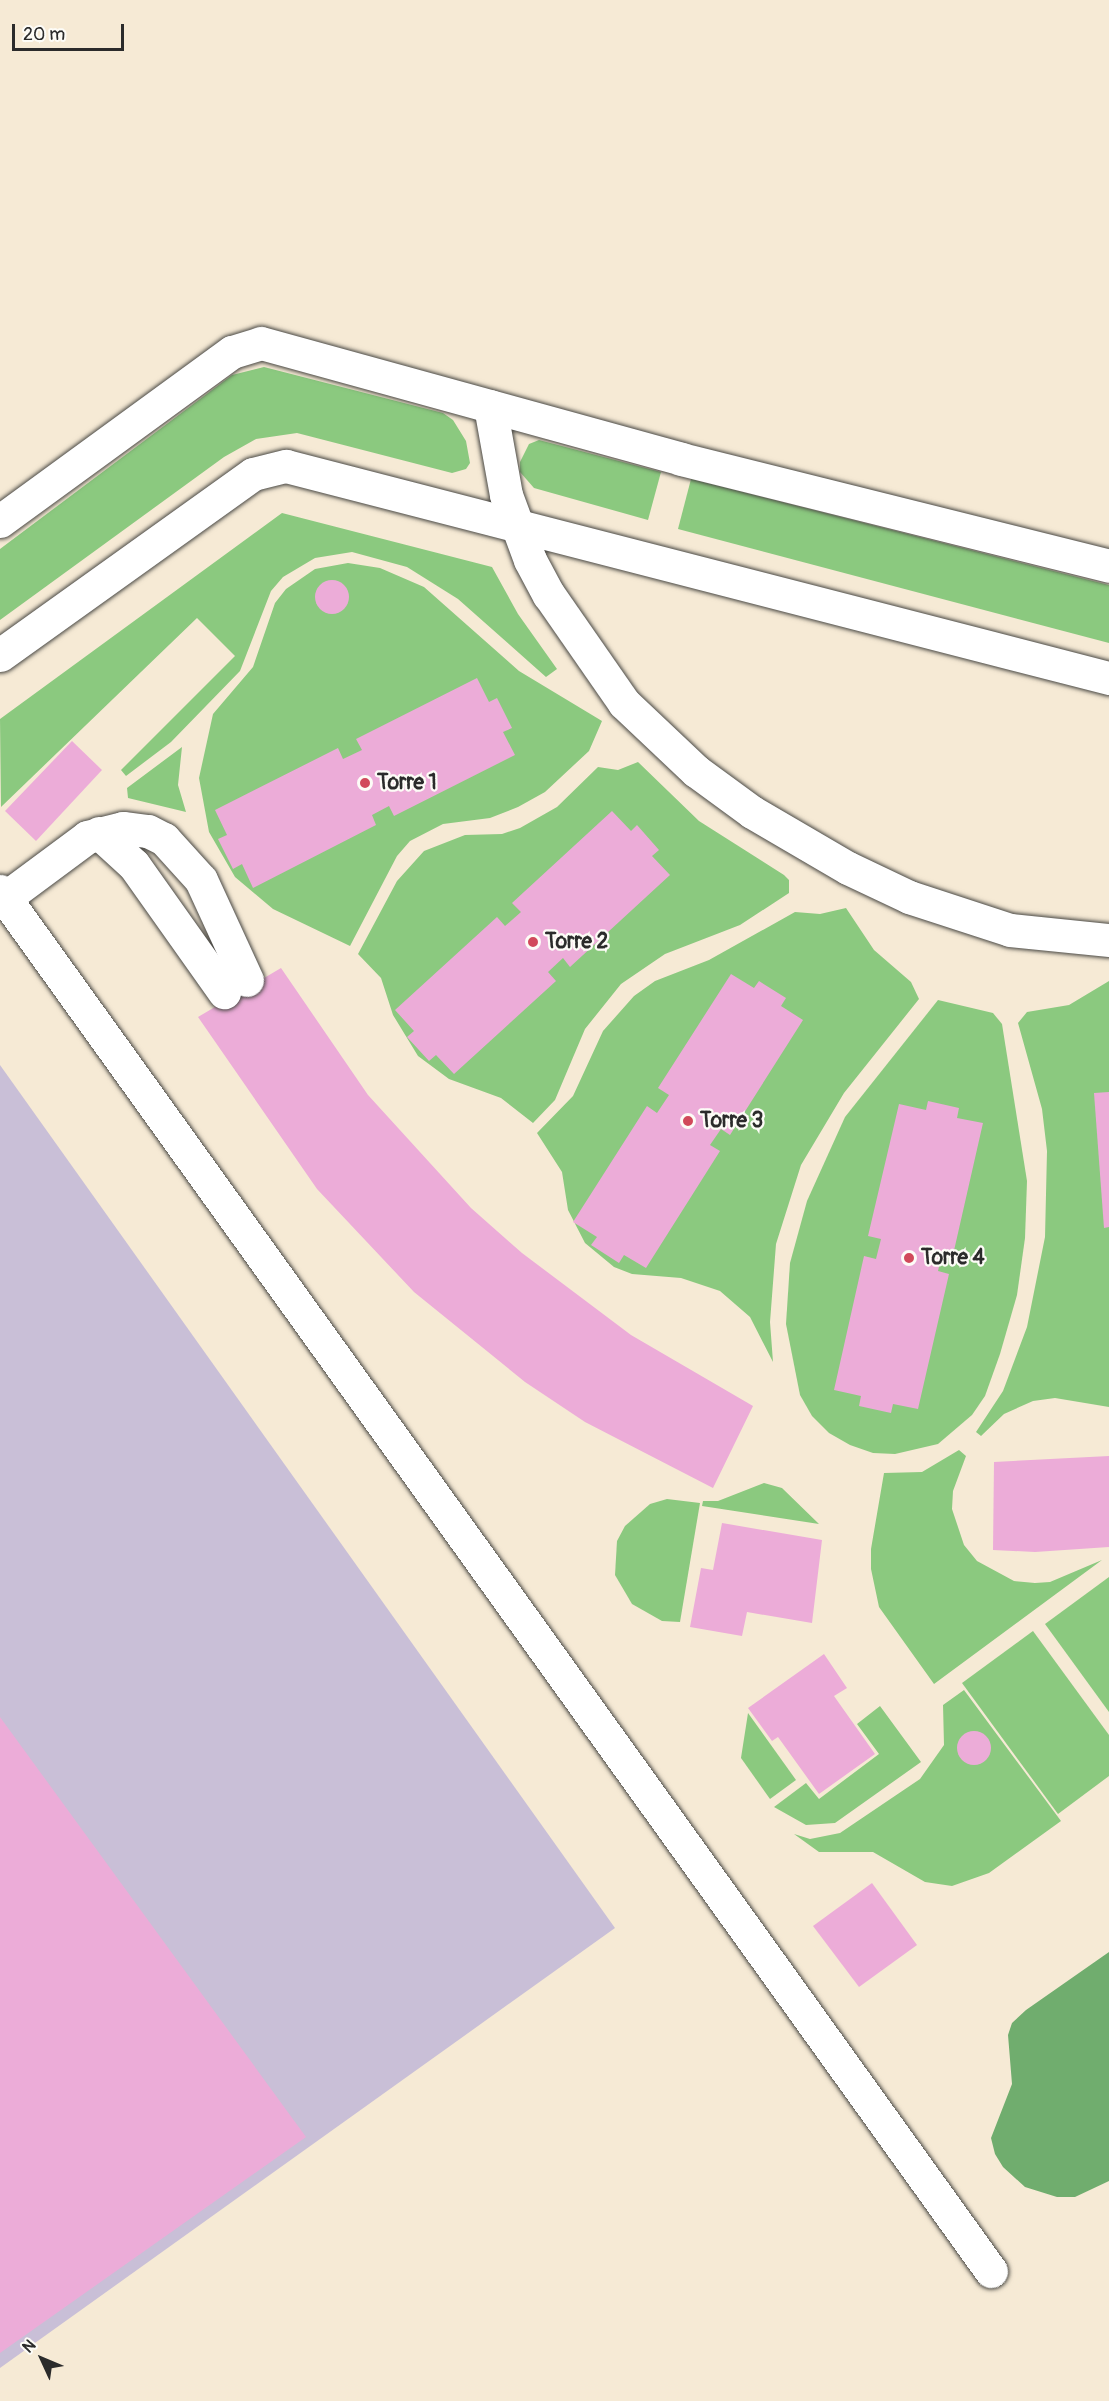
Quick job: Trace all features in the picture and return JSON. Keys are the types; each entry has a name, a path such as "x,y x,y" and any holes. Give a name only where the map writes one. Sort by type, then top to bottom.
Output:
{"street":[{"path":"0,521 232,352 248,345 276,346 681,459 1109,566"},
{"path":"490,406 494,446 515,523 549,595 624,703 696,771 752,812 848,868 909,897 1010,930 1109,940"},
{"path":"0,655 253,474 273,467 299,468 1109,678"},
{"path":"99,832 134,865 236,986 214,903 184,858 164,839 148,831 123,828 99,832 87,837 2,895 991,2271"}],"shaded area":[{"path":"0,1065 615,1928 0,2368"}],"green space":[{"path":"264,367 443,413 453,420 466,441 470,463 466,469 452,473 297,433 256,439 224,457 0,620 0,549 232,375"},
{"path":"539,440 661,472 648,520 534,488 520,472 520,462 529,444"},
{"path":"691,479 1109,585 1109,643 678,529"},
{"path":"282,513 492,567 518,614 557,669 546,677 458,599 407,567 352,552 315,558 283,577 271,591 240,671 171,742 126,776 121,770 235,656 197,618 1,807 0,719"},
{"path":"348,563 380,568 424,587 519,671 602,721 589,751 545,792 518,807 490,818 443,824 410,841 397,856 350,946 273,909 235,877 209,832 199,778 213,714 253,667 275,603 286,589 315,569"},
{"path":"182,747 178,785 186,812 128,798 127,788"},
{"path":"638,762 699,821 784,875 789,880 789,893 740,925 665,954 621,984 585,1029 555,1100 533,1123 501,1098 449,1079 418,1056 393,1015 381,978 358,954 397,881 424,851 465,835 502,834 520,828 557,807 598,767 618,770"},
{"path":"846,908 874,950 911,982 919,999 844,1093 801,1165 776,1244 770,1322 773,1362 750,1317 720,1291 681,1278 632,1274 614,1267 585,1243 568,1210 562,1172 537,1133 573,1096 603,1031 634,996 655,981 709,960 795,912 820,914"},
{"path":"1109,981 1109,1407 1055,1398 1033,1401 1004,1414 981,1436 976,1432 1003,1391 1027,1327 1045,1237 1047,1151 1042,1109 1018,1023 1027,1012 1069,1005"},
{"path":"938,1000 993,1013 1002,1024 1027,1181 1025,1238 1017,1295 985,1396 972,1415 938,1444 895,1454 873,1453 850,1445 829,1433 812,1416 800,1395 786,1324 790,1263 807,1201 845,1117"},
{"path":"959,1450 966,1456 953,1491 952,1509 964,1545 977,1561 1014,1581 1035,1583 1050,1582 1102,1560 934,1684 879,1607 871,1569 871,1549 884,1473 922,1472"},
{"path":"764,1483 782,1488 819,1524 702,1506 703,1501 718,1501"},
{"path":"667,1499 700,1503 680,1622 662,1621 632,1604 615,1575 617,1541 625,1526 650,1504"},
{"path":"1109,1577 1109,1712 1045,1624"},
{"path":"1033,1631 1109,1735 1109,1776 1058,1814 962,1683"},
{"path":"964,1690 1061,1821 989,1873 952,1886 925,1882 873,1852 819,1852 794,1834 810,1839 840,1833 920,1779 944,1745 943,1705"},
{"path":"880,1706 921,1762 835,1823 806,1825 774,1807 806,1783 819,1799 879,1754 857,1724"},
{"path":"748,1713 796,1780 770,1799 741,1758"},
{"path":"1109,1952 1109,2181 1075,2197 1057,2197 1025,2187 1003,2167 995,2154 991,2138 1012,2084 1008,2035 1012,2023 1026,2010"}],"building":[{"path":"332,580 344,585 349,597 344,609 332,614 320,609 315,597 320,585"},
{"name":"Torre 1","path":"477,678 489,702 497,698 512,728 503,732 515,755 394,816 389,806 372,815 376,825 253,888 242,864 233,869 218,839 227,835 215,810 338,748 343,759 362,750 356,739"},
{"path":"72,741 102,770 36,841 5,811"},
{"name":"Torre 2","path":"612,811 631,831 637,825 659,850 652,856 670,875 570,967 563,958 548,972 556,981 454,1074 436,1055 429,1061 407,1037 414,1031 395,1010 497,917 505,926 521,912 512,903"},
{"path":"281,968 368,1095 471,1208 522,1253 631,1335 753,1406 713,1488 585,1422 525,1382 414,1292 317,1189 198,1017"},
{"name":"Torre 3","path":"731,974 754,988 759,981 786,998 781,1006 803,1020 730,1135 721,1129 710,1145 720,1151 646,1268 624,1255 619,1263 591,1245 597,1237 573,1222 647,1106 657,1113 669,1095 658,1088"},
{"path":"1109,1092 1109,1227 1104,1228 1094,1093"},
{"name":"Torre 4","path":"928,1101 959,1108 957,1118 983,1123 953,1255 942,1253 938,1271 949,1274 918,1409 893,1404 891,1413 859,1406 861,1396 834,1390 864,1256 876,1259 881,1239 868,1236 899,1104 926,1110"},
{"path":"1109,1456 1109,1547 1035,1552 993,1550 994,1462"},
{"path":"722,1523 822,1540 812,1623 747,1612 742,1636 690,1627 701,1568 713,1570"},
{"path":"824,1654 847,1688 834,1696 875,1754 819,1794 778,1737 772,1741 748,1708"},
{"path":"0,1717 306,2137 0,2353"},
{"path":"974,1731 986,1736 991,1748 986,1760 974,1765 962,1760 957,1748 962,1736"},
{"path":"872,1883 917,1945 859,1987 813,1926"}],"place":[{"name":"Torre 1","path":"365,783"},
{"name":"Torre 2","path":"533,942"},
{"name":"Torre 3","path":"688,1121"},
{"name":"Torre 4","path":"909,1258"}]}
